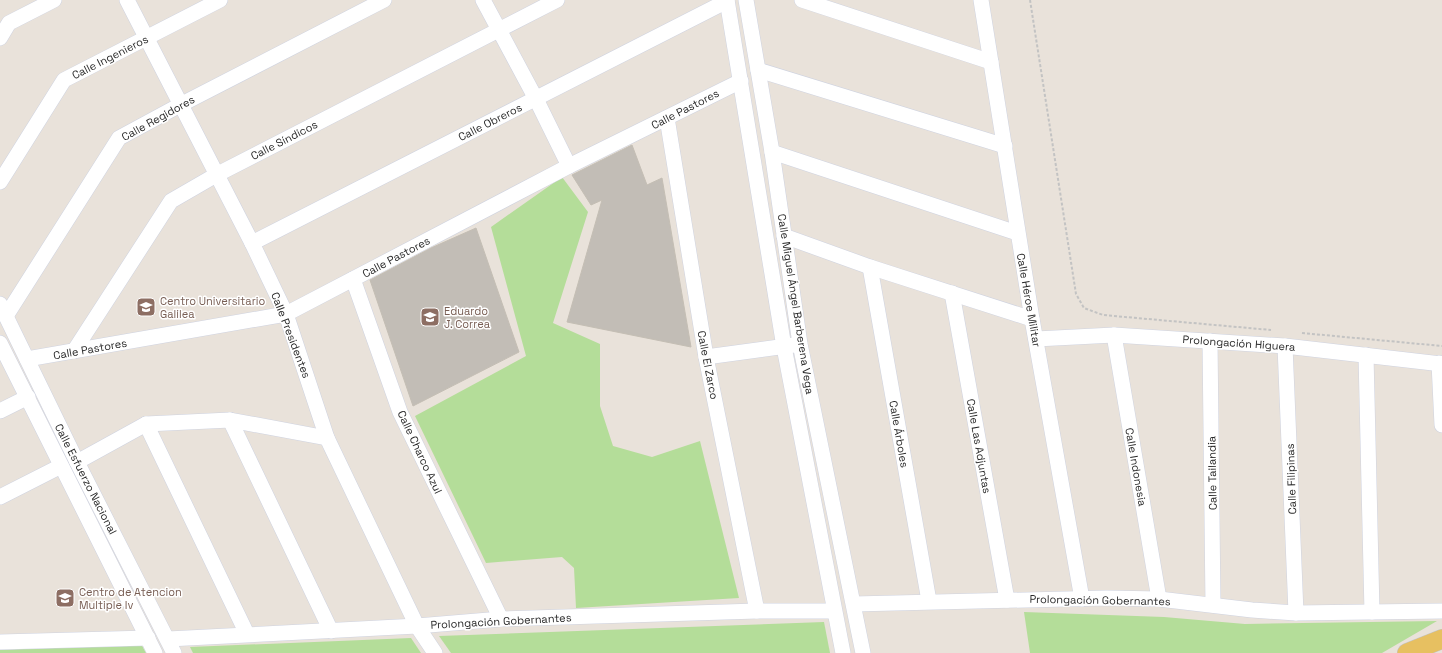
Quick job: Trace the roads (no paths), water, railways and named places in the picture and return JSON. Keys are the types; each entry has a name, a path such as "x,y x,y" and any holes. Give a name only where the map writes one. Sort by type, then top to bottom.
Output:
{"main road":[{"path":"1407,653 1442,639"}],"street":[{"path":"0,38 9,23 54,0"},
{"name":"Calle Presidentes","path":"126,0 252,243 286,314 327,438 417,626 435,653"},
{"name":"Calle Ingenieros","path":"0,182 64,80 220,0"},
{"name":"Calle Regidores","path":"3,310 119,138 180,104 384,0"},
{"path":"483,0 536,98 569,166"},
{"name":"Calle Síndicos","path":"74,351 171,201 216,175 557,0"},
{"name":"Calle Miguel Ángel Barberena Vega","path":"746,0 772,152 800,344 863,653"},
{"path":"802,0 992,62"},
{"name":"Calle Héroe Militar","path":"981,0 1032,319 1082,599"},
{"name":"Calle Miguel Ángel Barberena Vega","path":"727,1 784,347 843,653"},
{"name":"Calle Obreros","path":"252,243 727,1"},
{"path":"758,70 1005,146"},
{"name":"Calle Pastores","path":"28,359 286,314 569,166 741,81"},
{"name":"Calle El Zarco","path":"667,118 706,357 757,611"},
{"path":"772,152 1018,233"},
{"path":"784,236 870,267 1032,319"},
{"name":"Calle Árboles","path":"870,267 929,602"},
{"name":"Calle Charco Azul","path":"353,279 400,412 501,619"},
{"name":"Calle Las Adjuntas","path":"952,293 1007,600"},
{"name":"Calle Esfuerzo Nacional","path":"3,310 77,462 174,653"},
{"name":"Prolongación Higuera","path":"1036,339 1114,335 1285,346 1440,364"},
{"name":"Calle Indonesia","path":"1114,335 1158,599"},
{"name":"Calle Tailandia","path":"1210,341 1213,605"},
{"name":"Calle Esfuerzo Nacional","path":"0,343 155,653"},
{"path":"706,357 800,344"},
{"name":"Calle Filipinas","path":"1285,346 1296,613"},
{"path":"1366,355 1372,612"},
{"path":"1440,364 1442,425"},
{"path":"0,411 28,397"},
{"path":"77,462 146,424 230,420 327,438"},
{"path":"230,420 331,631"},
{"path":"146,424 247,634"},
{"path":"0,497 61,466"},
{"name":"Prolongación Gobernantes","path":"854,604 1007,600 1158,599 1252,610 1296,613 1442,611"},
{"name":"Prolongación Gobernantes","path":"168,639 417,626 501,619 757,611 834,611"},
{"path":"0,642 148,638"}],"place":[{"name":"Centro Universitario Galilea","path":"146,307"},
{"name":"Eduardo J. Correa","path":"430,317"},
{"name":"Centro de Atencion Multiple Iv","path":"65,598"}]}
